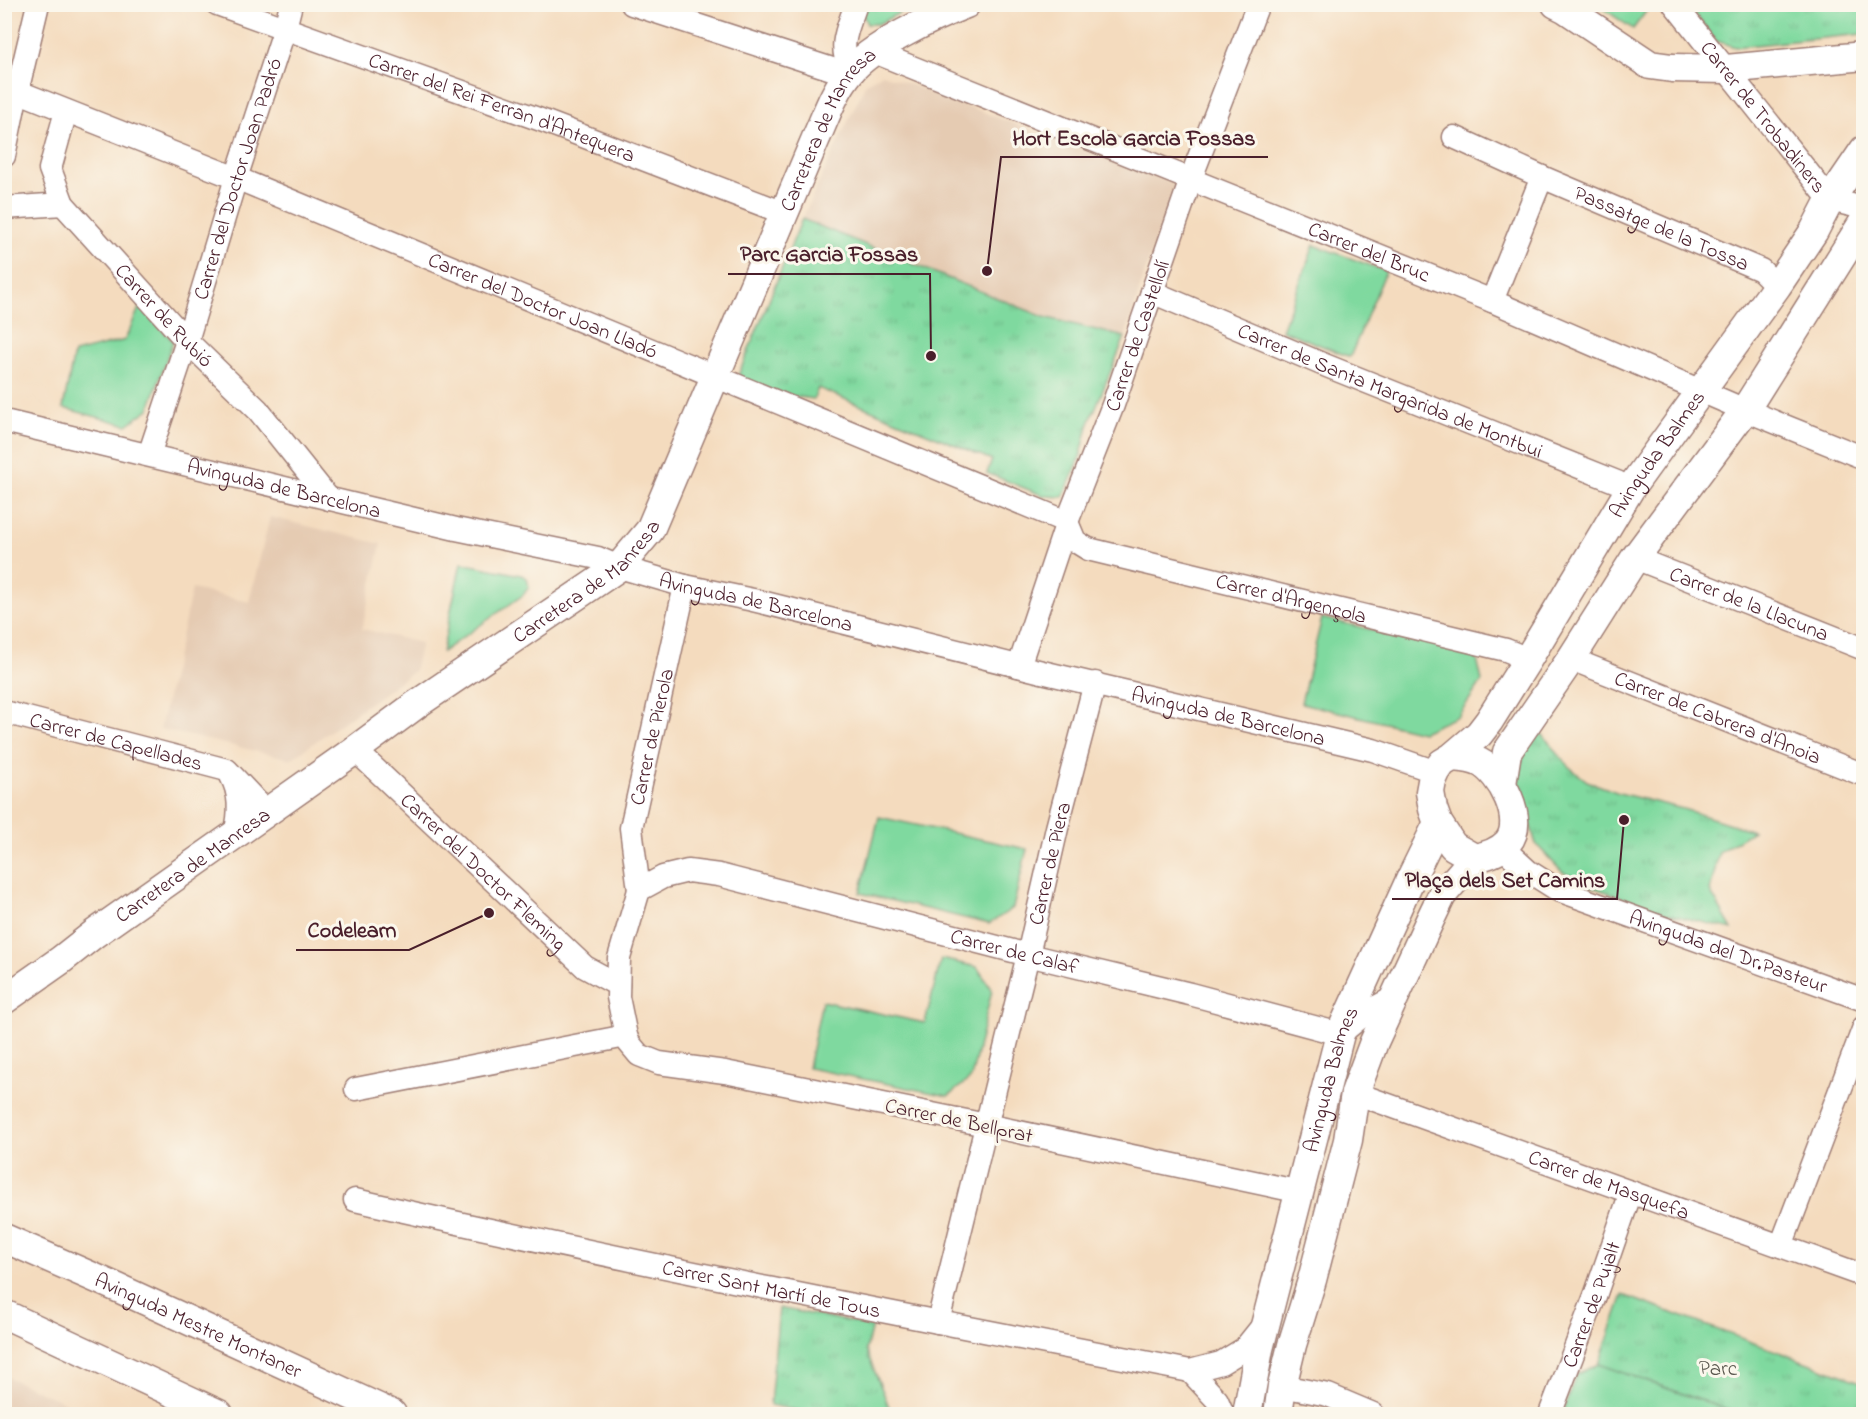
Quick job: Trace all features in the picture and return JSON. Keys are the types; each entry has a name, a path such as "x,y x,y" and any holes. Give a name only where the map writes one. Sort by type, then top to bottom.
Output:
{"street":[{"path":"4,156 11,89 38,4"},
{"name":"Carrer del Rei Ferran d'Antequera","path":"217,4 541,120 784,213"},
{"name":"Carrer del Doctor Joan Padró","path":"149,455 187,341 291,4"},
{"path":"633,4 835,70 850,71"},
{"path":"850,71 844,59 843,43 856,4"},
{"name":"Carretera de Manresa","path":"4,1000 427,697 619,567 650,530 831,105 850,71 872,51 966,4"},
{"name":"Carrer de Castellolí","path":"1019,666 1067,522 1113,405 1191,180 1258,4"},
{"path":"1556,4 1650,65 1672,68 1726,69 1863,57"},
{"name":"Carrer de Trobadiners","path":"1674,4 1830,200"},
{"name":"Carrer del Bruc","path":"872,51 1492,302 1863,458"},
{"name":"Carrer del Doctor Joan Lladó","path":"11,89 236,178 1067,522"},
{"name":"Carrer de Rubió","path":"66,111 50,169 63,204 187,341 258,410 329,499"},
{"name":"Passatge de la Tossa","path":"1454,137 1761,270 1777,286"},
{"name":"Avinguda Balmes","path":"1444,764 1479,734 1528,659 1630,489 1777,286 1814,231 1830,200 1863,150"},
{"path":"1492,302 1542,177"},
{"path":"1830,200 1863,208"},
{"path":"4,208 63,204"},
{"name":"Avinguda Balmes","path":"1502,784 1507,752 1571,659 1635,558 1745,410 1863,221"},
{"name":"Carrer de Santa Margarida de Montbui","path":"1152,292 1630,489"},
{"name":"Avinguda de Barcelona","path":"4,421 329,499 598,558 619,567 685,586 1373,750 1444,764"},
{"name":"Carrer d'Argençola","path":"1067,522 1075,541 1088,549 1506,650 1528,659"},
{"name":"Carrer de la Llacuna","path":"1635,558 1863,649"},
{"name":"Carrer de Pierola","path":"639,890 631,828 685,586"},
{"name":"Carrer de Cabrera d'Anoia","path":"1571,659 1863,775"},
{"name":"Carrer de Piera","path":"938,1322 1057,828 1095,683"},
{"name":"Carrer de Capellades","path":"4,712 227,770 267,810"},
{"name":"Carrer del Doctor Fleming","path":"355,750 585,967 618,986"},
{"path":"1468,758 1481,763 1502,784 1514,817 1514,830 1509,842 1502,848 1474,858 1453,846 1438,823 1430,792 1432,781 1444,764 1468,758"},
{"name":"Carrer de Capellades","path":"227,770 236,784 239,804 235,834"},
{"name":"Avinguda Balmes","path":"1233,1414 1259,1349 1268,1318 1340,1034 1438,823"},
{"name":"Avinguda del Dr.Pasteur","path":"1502,848 1528,872 1558,890 1863,1000"},
{"name":"Avinguda Balmes","path":"1278,1414 1292,1345 1312,1280 1348,1140 1355,1093 1374,1042 1443,895 1474,858"},
{"name":"Carrer de Calaf","path":"639,890 663,878 688,871 730,878 1340,1034"},
{"path":"356,1089 626,1036 618,997 619,958 639,890"},
{"path":"1340,1034 1367,1012 1395,997"},
{"path":"1781,1246 1863,1027"},
{"name":"Carrer de Bellprat","path":"626,1036 639,1055 658,1063 725,1072 1301,1192"},
{"name":"Carrer de Masquefa","path":"1355,1093 1863,1276"},
{"name":"Carrer de Pujalt","path":"1550,1414 1595,1296 1631,1192"},
{"name":"Carrer Sant Martí de Tous","path":"355,1200 494,1231 938,1322 1190,1371"},
{"name":"Avinguda Mestre Montaner","path":"4,1238 392,1414"},
{"path":"4,1314 219,1414"},
{"path":"1190,1371 1221,1363 1244,1349 1268,1318"},
{"name":"Avinguda Balmes","path":"1263,1414 1292,1345"},
{"name":"Avinguda Balmes","path":"1247,1414 1259,1349"},
{"path":"1190,1371 1218,1400 1223,1414"},
{"path":"1282,1386 1328,1395 1372,1414"}],"shaded area":[{"path":"882,74 1178,185 1149,259 1125,337 1044,317 802,219 866,83"},
{"path":"270,517 381,544 362,629 421,643 414,671 291,759 160,729 192,589 249,602"},
{"path":"5,1376 90,1414 5,1414"}],"green space":[{"path":"864,5 915,5 878,24 867,24 861,10"},
{"path":"1598,5 1651,5 1633,29"},
{"path":"1688,5 1863,5 1863,34 1735,47 1716,41"},
{"path":"802,219 1044,317 1125,337 1088,426 1080,458 1063,497 1044,496 987,473 992,460 818,388 814,399 773,394 738,376"},
{"path":"1314,245 1386,271 1350,357 1282,330"},
{"path":"140,306 173,341 149,409 127,425 63,408 74,353 125,340"},
{"path":"461,563 521,575 527,578 529,587 523,595 442,652"},
{"path":"1322,618 1476,654 1482,681 1458,716 1422,732 1301,703"},
{"path":"1536,731 1543,735 1568,766 1587,781 1619,793 1683,809 1753,831 1719,852 1710,891 1732,929 1667,914 1590,886 1562,872 1536,844 1518,784 1524,751"},
{"path":"879,817 1027,849 1013,908 989,924 860,893"},
{"path":"941,959 977,967 992,990 971,1078 948,1096 808,1068 822,1001 925,1023"},
{"name":"Parc","path":"1623,1295 1863,1383 1863,1393 1857,1414 1739,1414 1599,1364"},
{"path":"779,1308 872,1326 866,1350 892,1414 815,1414 770,1405"},
{"path":"1599,1364 1739,1414 1562,1414 1576,1375"}],"place":[{"name":"Hort Escola Garcia Fossas","path":"987,271"},
{"name":"Parc Garcia Fossas","path":"931,356"},
{"name":"Plaça dels Set Camins","path":"1624,820"},
{"name":"Codelearn","path":"489,913"}]}
